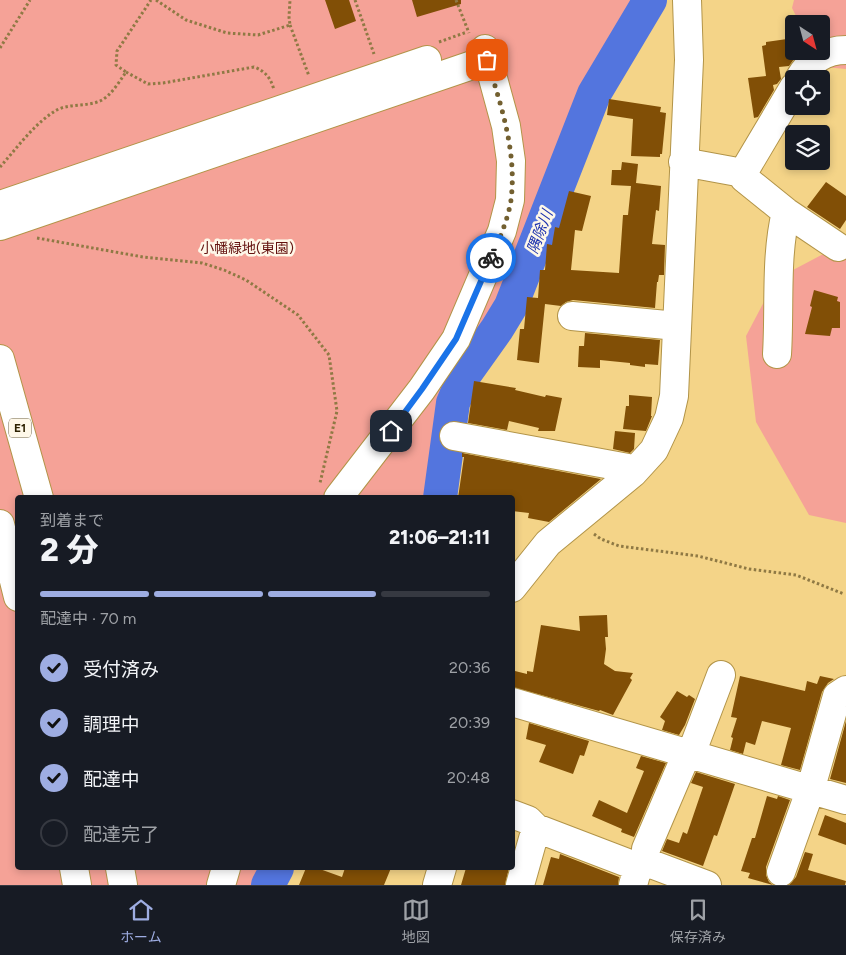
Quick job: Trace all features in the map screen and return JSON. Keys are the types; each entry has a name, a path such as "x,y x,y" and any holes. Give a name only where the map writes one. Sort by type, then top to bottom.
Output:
{"main road":[{"path":"515,584 548,543 633,473 654,450 668,418 674,396 689,60 687,0"},
{"path":"0,205 485,50"},
{"path":"0,226 485,50"},
{"path":"328,494 422,389 456,339 502,231 510,200 511,161 506,126 485,50"},
{"path":"805,70 823,54 833,50 846,50"},
{"path":"785,102 743,173 744,178 786,212 838,247"},
{"path":"683,162 743,173"},
{"path":"777,354 779,314 778,270 786,212"},
{"path":"572,316 677,326"},
{"name":"E1","path":"0,359 38,495"},
{"path":"454,436 628,468 633,473"},
{"path":"0,524 15,585"},
{"path":"639,867 689,754 721,675"},
{"path":"781,872 810,790 837,696 846,690"},
{"path":"515,703 846,800"},
{"path":"515,815 528,820 536,828 639,867 650,864 707,885"},
{"path":"520,885 536,828"},
{"path":"74,870 77,885"},
{"path":"120,870 123,885"},
{"path":"221,885 225,870"},
{"path":"437,885 441,870"}],"path":[{"path":"0,48 30,0"},
{"path":"151,0 117,51 116,65 148,84 254,67 262,70 268,77 274,92"},
{"path":"156,0 186,20 227,33 258,35 290,25"},
{"path":"290,0 288,17 309,77"},
{"path":"355,0 374,54"},
{"path":"456,0 467,32 485,50"},
{"path":"0,167 36,126 56,111 74,105 102,100 112,92 126,72"},
{"path":"32,237 143,257 202,263 246,280 298,315 329,355 337,411 330,444 328,494"},
{"path":"576,519 601,539 619,546 698,556 749,569 796,575 844,594"}],"green space":[{"name":"小幡緑地(東園)","path":"0,0 654,0 599,84 501,313 436,409 449,441 453,478 448,495 15,495 15,870 280,870 273,885 0,885"},
{"path":"794,0 846,0 846,69 824,67 823,60 830,60 830,15 796,15 792,8"},
{"path":"829,251 846,259 846,523 809,515 756,422 746,336 776,279"}],"building":[{"path":"325,0 349,0 356,21 335,29"},
{"path":"412,0 461,0 461,4 417,17"},
{"path":"785,39 785,60 793,60 789,66 779,67 781,79 777,84 773,85 774,90 758,117 754,118 748,78 766,76 762,46 766,45 766,42"},
{"path":"609,99 661,107 660,112 666,113 662,154 660,154 660,157 631,156 633,119 607,115"},
{"path":"622,162 638,164 636,183 661,186 659,211 656,210 652,244 665,245 664,275 659,275 657,282 655,308 573,300 561,306 545,304 539,363 517,360 520,329 524,329 527,297 538,298 540,270 545,270 547,244 552,245 555,227 559,228 569,191 591,196 582,231 575,230 571,270 619,273 623,215 628,215 631,186 611,185 612,170 621,170"},
{"path":"826,182 846,196 846,220 840,229 807,207"},
{"path":"814,290 838,297 837,301 840,302 840,328 832,328 830,336 805,334"},
{"path":"585,333 660,340 658,365 645,364 645,367 630,365 630,363 600,360 600,368 578,367 579,346 584,346"},
{"path":"474,381 516,388 515,390 545,397 546,395 562,398 555,431 538,431 539,428 509,421 507,430 468,423"},
{"path":"629,395 652,397 652,416 646,431 623,429 626,406 629,406"},
{"path":"615,431 635,433 634,449 630,453 613,449"},
{"path":"462,453 601,479 549,522 528,518 529,513 515,511 515,495 458,495 464,457 462,457"},
{"path":"607,615 608,637 605,637 604,664 615,671 633,673 630,678 632,680 613,715 515,688 515,671 527,674 527,671 533,672 541,625 580,631 579,616"},
{"path":"740,676 805,691 807,681 817,684 820,676 834,679 828,683 822,692 800,770 781,765 791,728 762,721 755,745 746,742 743,754 730,750 733,738 731,737 737,718 731,717"},
{"path":"677,691 695,699 679,735 662,730 665,721 660,717"},
{"path":"846,721 846,783 830,779"},
{"path":"529,723 589,741 584,756 580,755 573,774 539,762 546,745 526,739"},
{"path":"641,756 666,763 634,837 621,832 622,829 592,816 599,800 627,813 644,771 636,768"},
{"path":"696,772 735,784 717,836 714,835 703,866 662,851 667,839 679,843 683,832 687,834 703,787 691,783"},
{"path":"767,796 777,799 778,796 790,800 766,867 766,875 769,882 773,885 748,878 750,873 741,871 752,838 755,838"},
{"path":"825,815 846,823 846,845 818,835"},
{"path":"805,852 813,854 808,870 846,881 845,885 789,885 796,877"},
{"path":"560,854 619,877 618,885 543,885 551,857 559,859"},
{"path":"305,870 323,870 342,877 344,870 390,870 384,885 299,885"},
{"path":"465,870 509,870 505,885 461,885"}],"waterway":[{"name":"隅除川","path":"440,495 453,403 465,374 511,306 594,94 650,0"},
{"name":"隅除川","path":"268,885 276,870"}],"way so far":[{"path":"487,60 506,126 511,161 510,200 502,231 491,258"}],"route":[{"path":"391,431 456,339 491,258"}]}
